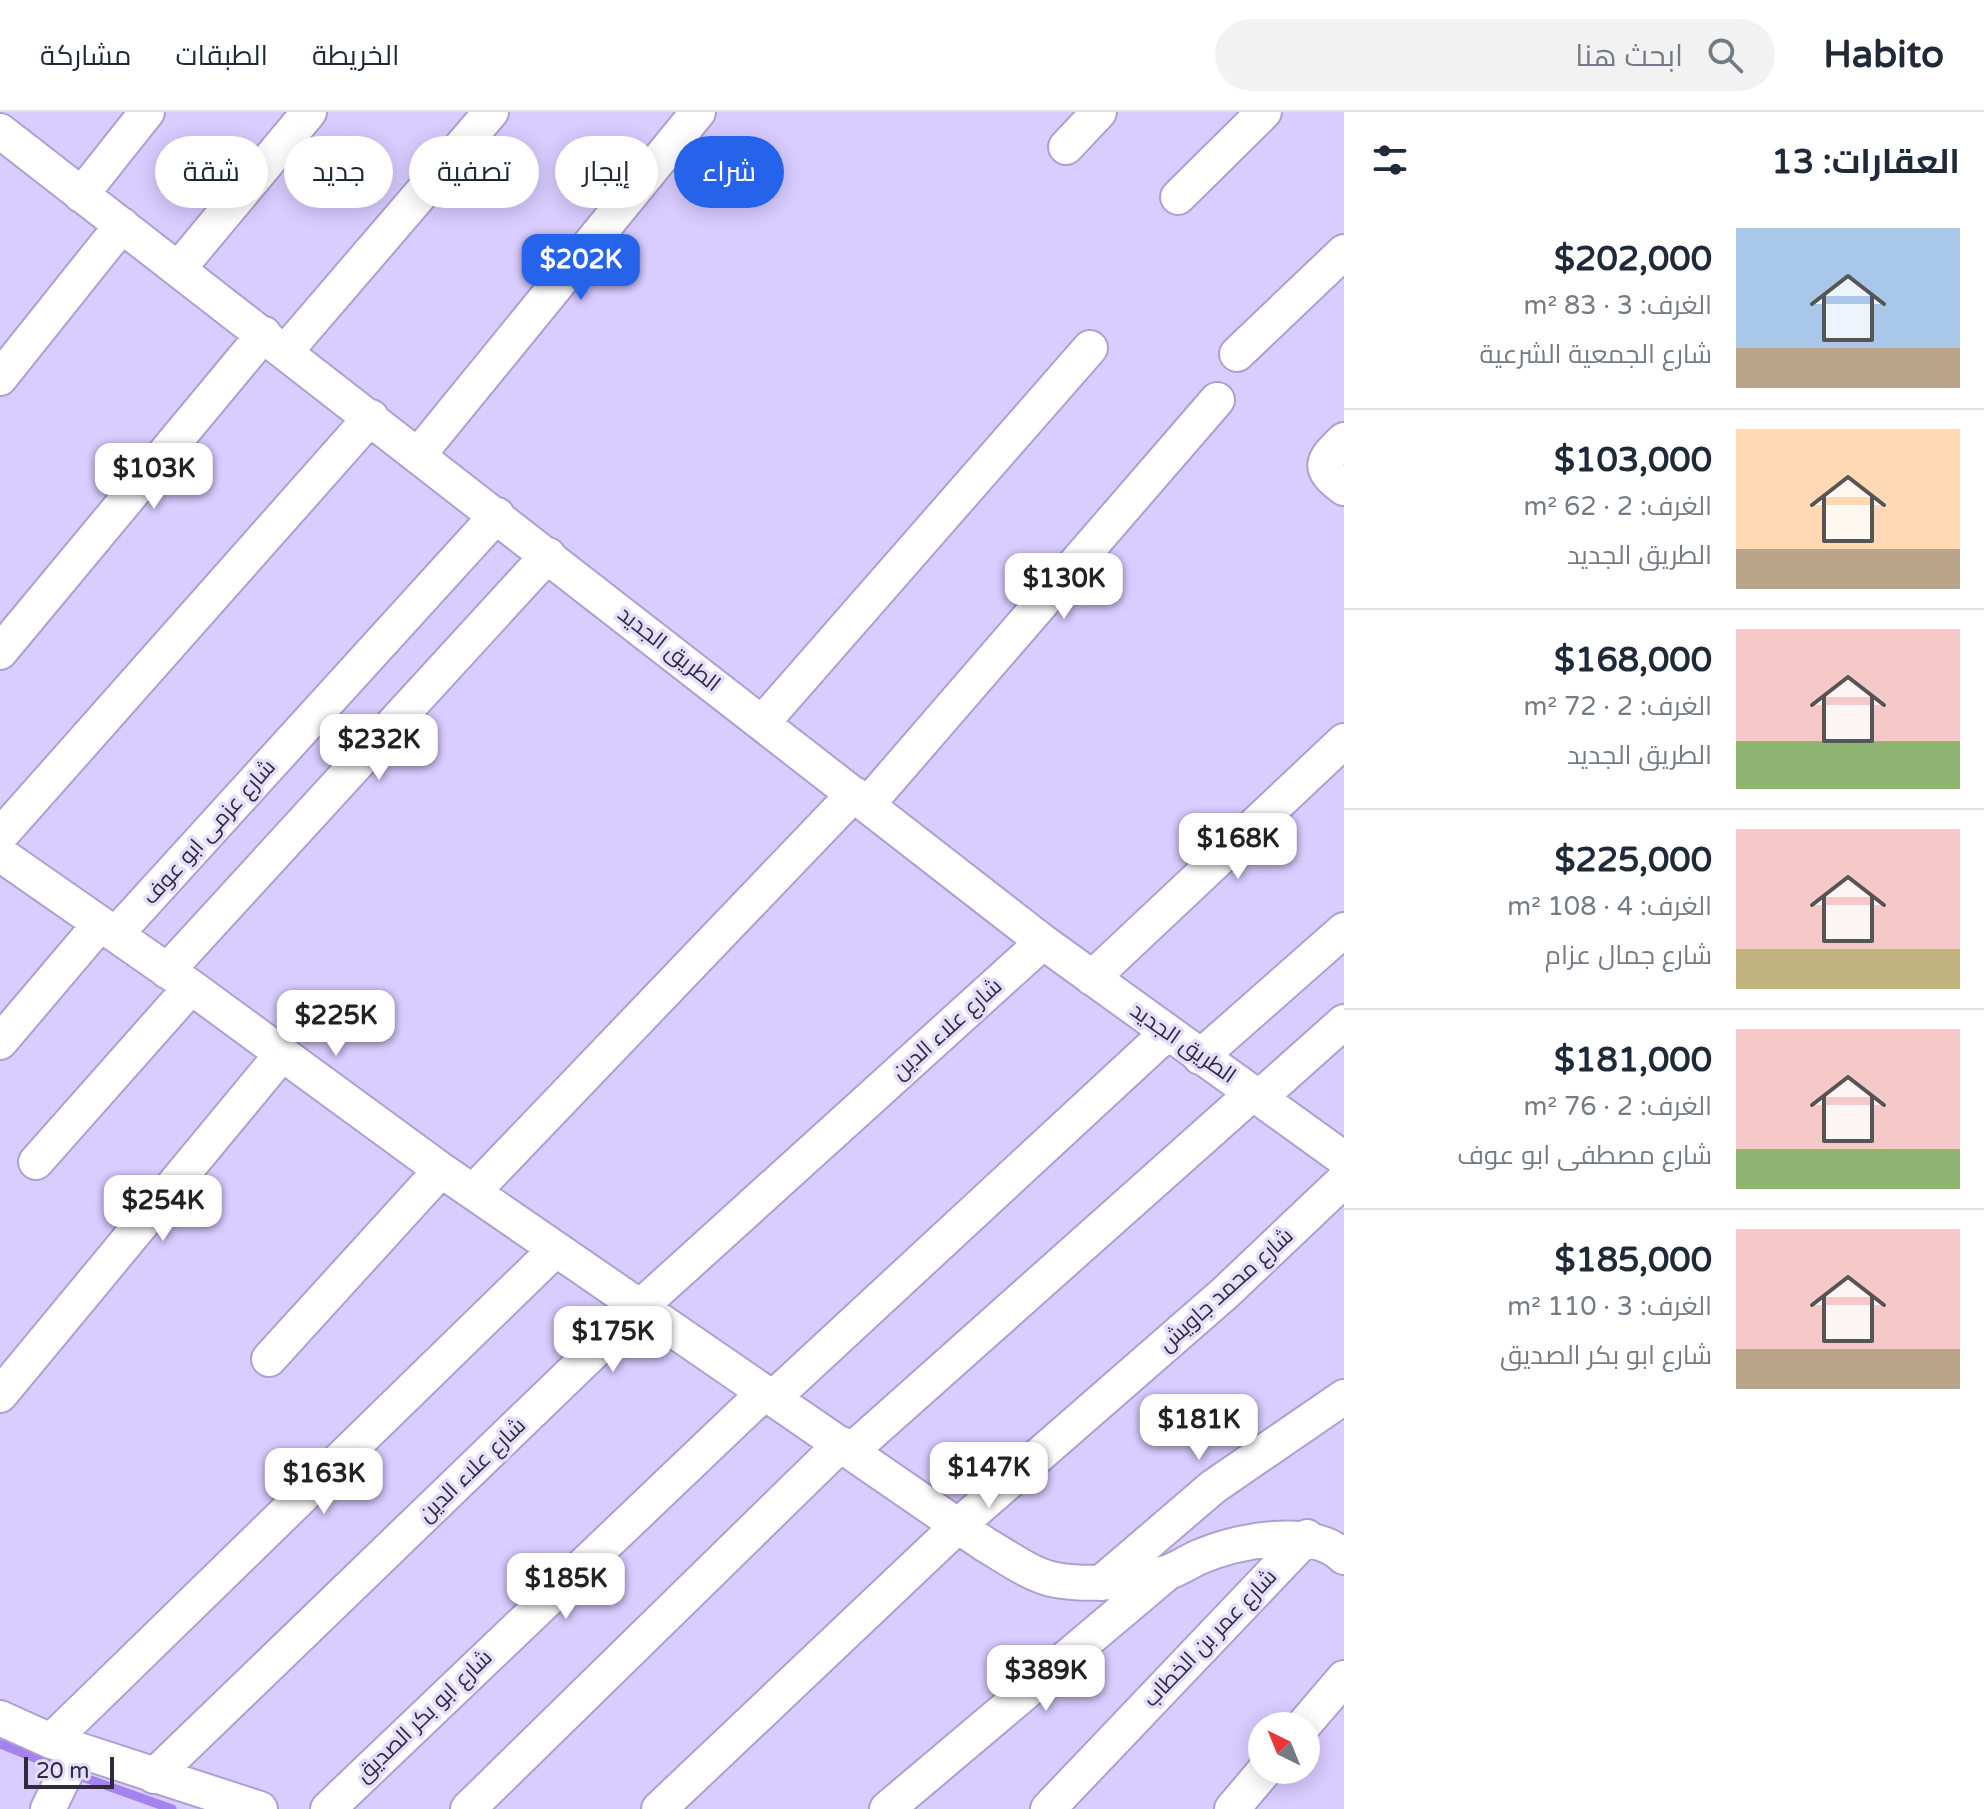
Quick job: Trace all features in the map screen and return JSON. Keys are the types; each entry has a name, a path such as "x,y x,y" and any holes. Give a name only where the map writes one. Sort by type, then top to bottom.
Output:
{"street":[{"path":"81,195 147,112"},
{"path":"179,268 309,112"},
{"path":"0,652 275,343 491,112"},
{"path":"419,454 698,112"},
{"path":"1066,147 1099,112"},
{"path":"1178,197 1264,112"},
{"name":"الطريق الجديد","path":"1,133 419,454 1043,942 1344,1159"},
{"path":"0,378 122,225"},
{"path":"1237,354 1344,252"},
{"path":"763,722 1090,348"},
{"path":"473,1192 861,799 1217,400"},
{"path":"0,836 371,417"},
{"path":"1344,440 1326,457 1324,465 1328,477 1344,488"},
{"name":"شارع عزمى ابو عوف","path":"0,1042 497,515"},
{"path":"36,1162 179,979 548,555"},
{"path":"1092,978 1344,741"},
{"path":"0,854 179,979 441,1170 639,1308 960,1524 986,1545 1054,1580 1101,1583 1167,1573"},
{"path":"1200,1057 1344,930"},
{"name":"شارع علاء الدين","path":"154,1776 639,1308 1043,942"},
{"path":"468,1809 846,1447 1344,1022"},
{"name":"شارع ابو بكر الصديق","path":"328,1809 768,1395 1167,1033"},
{"path":"0,1395 282,1054"},
{"path":"269,1359 441,1170"},
{"name":"شارع محمد جاويش","path":"659,1809 960,1524 1225,1293 1344,1180"},
{"path":"51,1804 64,1745 556,1249"},
{"path":"1101,1583 1213,1487 1344,1397"},
{"path":"887,1809 1167,1573 1201,1556 1239,1545 1307,1537 1323,1542 1344,1557"},
{"name":"شارع عمر بن الخطاب","path":"1048,1809 1307,1537"},
{"path":"1315,1712 1344,1678"},
{"path":"0,1718 64,1745 250,1808"},
{"path":"1232,1809 1253,1784"}],"waterway":[{"path":"0,1744 60,1768"},
{"path":"74,1774 172,1809"}]}
